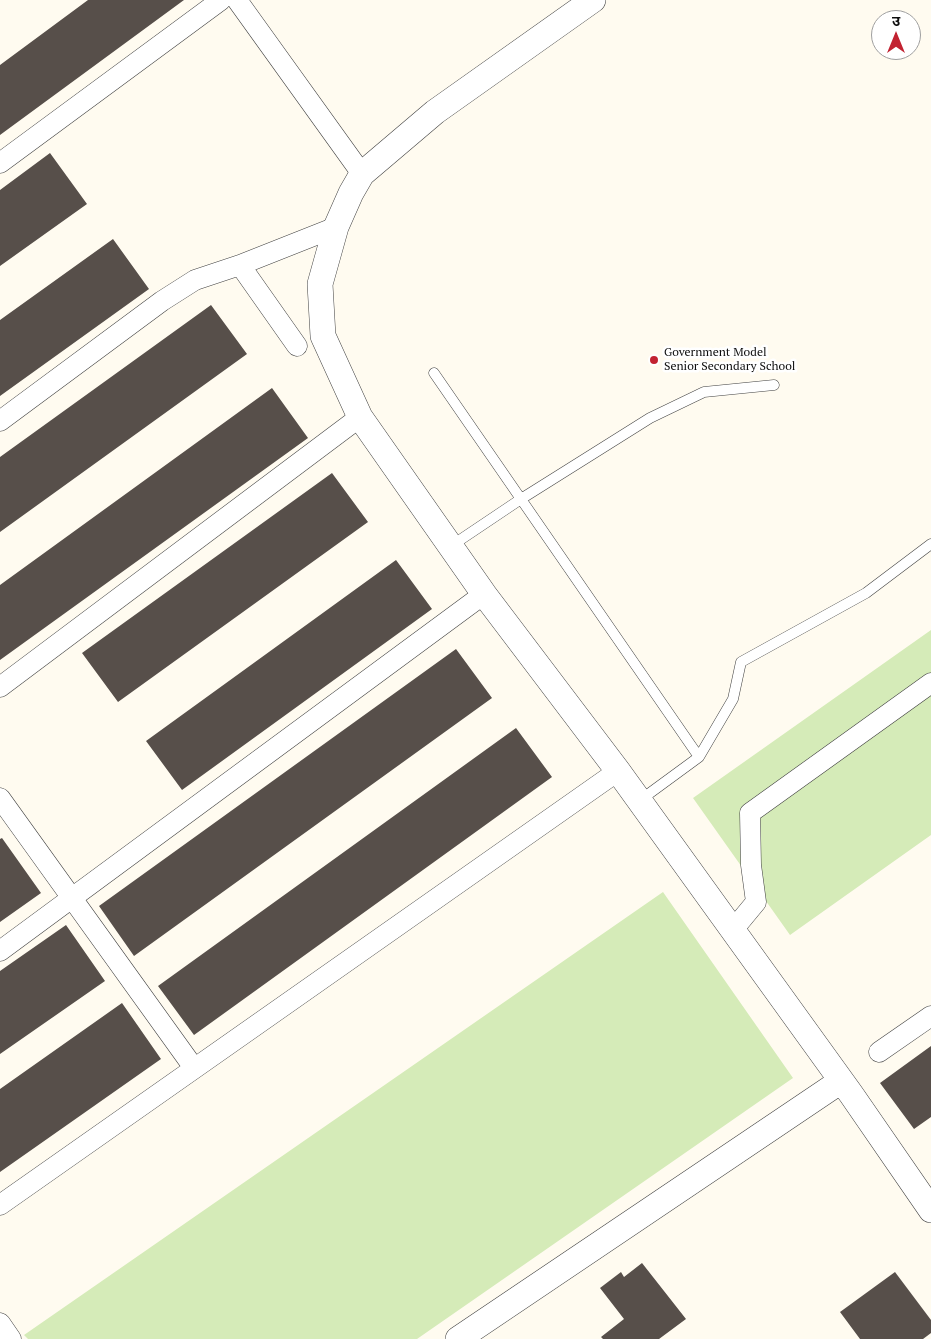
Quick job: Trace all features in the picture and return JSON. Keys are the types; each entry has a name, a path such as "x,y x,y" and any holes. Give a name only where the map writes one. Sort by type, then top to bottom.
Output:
{"street":[{"path":"0,163 221,0"},
{"path":"237,0 362,174"},
{"path":"593,0 435,112 362,174 351,193 336,228 320,284 323,336 360,417 484,594 618,771 931,1210"},
{"path":"0,421 162,301 195,280 336,228"},
{"path":"240,264 297,346"},
{"path":"0,687 360,417"},
{"path":"0,951 484,594"},
{"path":"732,931 756,902 751,865 750,812 931,683"},
{"path":"0,1205 618,771"},
{"path":"0,798 194,1068"},
{"path":"878,1052 931,1016"},
{"path":"458,1339 840,1081"},
{"path":"0,1323 11,1339"}],"lane":[{"path":"434,373 699,757"},
{"path":"451,546 521,499 650,418 704,392 774,385"},
{"path":"639,801 699,757 733,699 741,662 866,593 931,544"}],"green space":[{"path":"931,630 931,835 790,935 693,798"},
{"path":"663,892 793,1078 417,1339 28,1339 24,1335"}],"building":[{"path":"88,0 184,0 0,135 0,65"},
{"path":"50,153 87,204 0,266 0,190"},
{"path":"113,239 149,289 0,396 0,320"},
{"path":"211,305 247,354 0,532 0,457"},
{"path":"272,388 308,438 0,660 0,585"},
{"path":"332,473 368,522 118,702 82,653"},
{"path":"396,560 432,609 182,790 146,741"},
{"path":"456,649 492,698 134,956 99,906"},
{"path":"516,728 552,777 194,1035 158,986"},
{"path":"2,838 41,893 0,922 0,839"},
{"path":"66,925 105,981 0,1054 0,971"},
{"path":"122,1003 161,1059 0,1172 0,1089"},
{"path":"931,1046 931,1117 914,1129 880,1083"},
{"path":"642,1263 686,1319 659,1339 603,1339 601,1337 624,1319 600,1288 621,1272 624,1277"},
{"path":"895,1272 931,1320 931,1333 923,1339 860,1339 840,1312"}],"place":[{"name":"Government Model Senior Secondary School","path":"654,360"}]}
